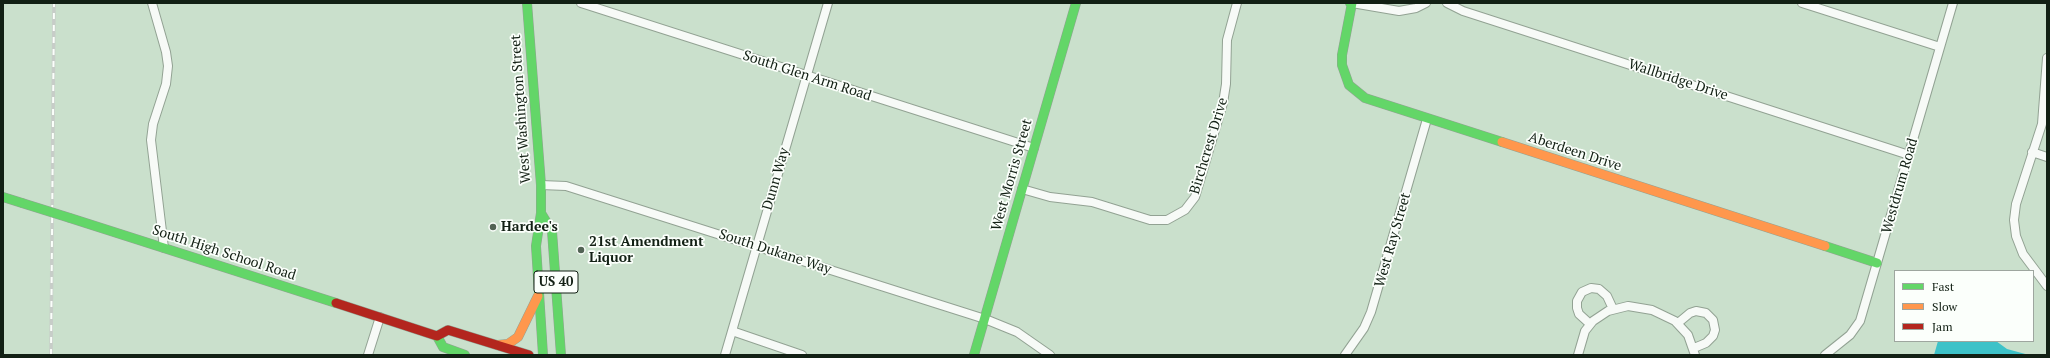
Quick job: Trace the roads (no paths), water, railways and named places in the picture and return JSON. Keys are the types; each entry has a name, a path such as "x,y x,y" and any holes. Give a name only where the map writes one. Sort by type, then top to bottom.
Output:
{"street":[{"path":"152,3 166,52 168,66 166,84 153,124 151,140 164,248"},
{"name":"West Washington Street","path":"527,3 541,185 541,213 536,246 543,355"},
{"name":"South Glen Arm Road","path":"581,3 1034,148"},
{"name":"Dunn Way","path":"725,355 828,3"},
{"name":"Birchcrest Drive","path":"1022,189 1047,196 1086,201 1150,220 1163,221 1175,217 1182,212 1193,200 1223,103 1226,84 1226,46 1237,3"},
{"path":"1351,3 1399,11 1416,8 1426,3"},
{"name":"Aberdeen Drive","path":"1351,3 1342,55 1343,72 1349,85 1357,93 1368,100 1877,263"},
{"name":"Wallbridge Drive","path":"1447,3 1463,11 1909,155"},
{"path":"1802,3 1940,47"},
{"name":"Westdrum Road","path":"1825,355 1845,340 1856,327 1877,263 1953,3"},
{"name":"West Morris Street","path":"974,355 1034,148 1073,4"},
{"path":"2047,58 2042,120 2016,204 2014,228 2023,254 2047,286"},
{"name":"West Ray Street","path":"1345,355 1364,328 1371,312 1427,119"},
{"path":"2032,152 2047,157"},
{"name":"South Dukane Way","path":"541,185 566,186 984,319 1017,332 1050,355"},
{"name":"South High School Road","path":"3,197 437,336 443,347 465,355"},
{"name":"US 40","path":"541,213 552,231 561,355"},
{"path":"1590,324 1579,314 1577,308 1577,301 1582,292 1591,288 1602,291 1607,296 1613,309"},
{"path":"498,345 511,342 520,334 539,293"},
{"path":"1578,355 1585,331 1590,324 1602,314 1613,309 1632,306 1652,310 1666,315 1678,323 1688,335 1694,351 1713,336 1715,330 1713,320 1706,313 1696,311 1690,313 1678,323"},
{"path":"368,355 380,317"},
{"path":"437,336 448,330 529,355"},
{"path":"732,332 802,355"}],"water":[{"path":"1938,342 1997,342 2007,349 2029,355 1934,355"}],"railway":[{"path":"51,355 54,3"}],"place":[{"name":"Hardee's","path":"493,227"},
{"name":"21st Amendment Liquor","path":"581,250"}]}
